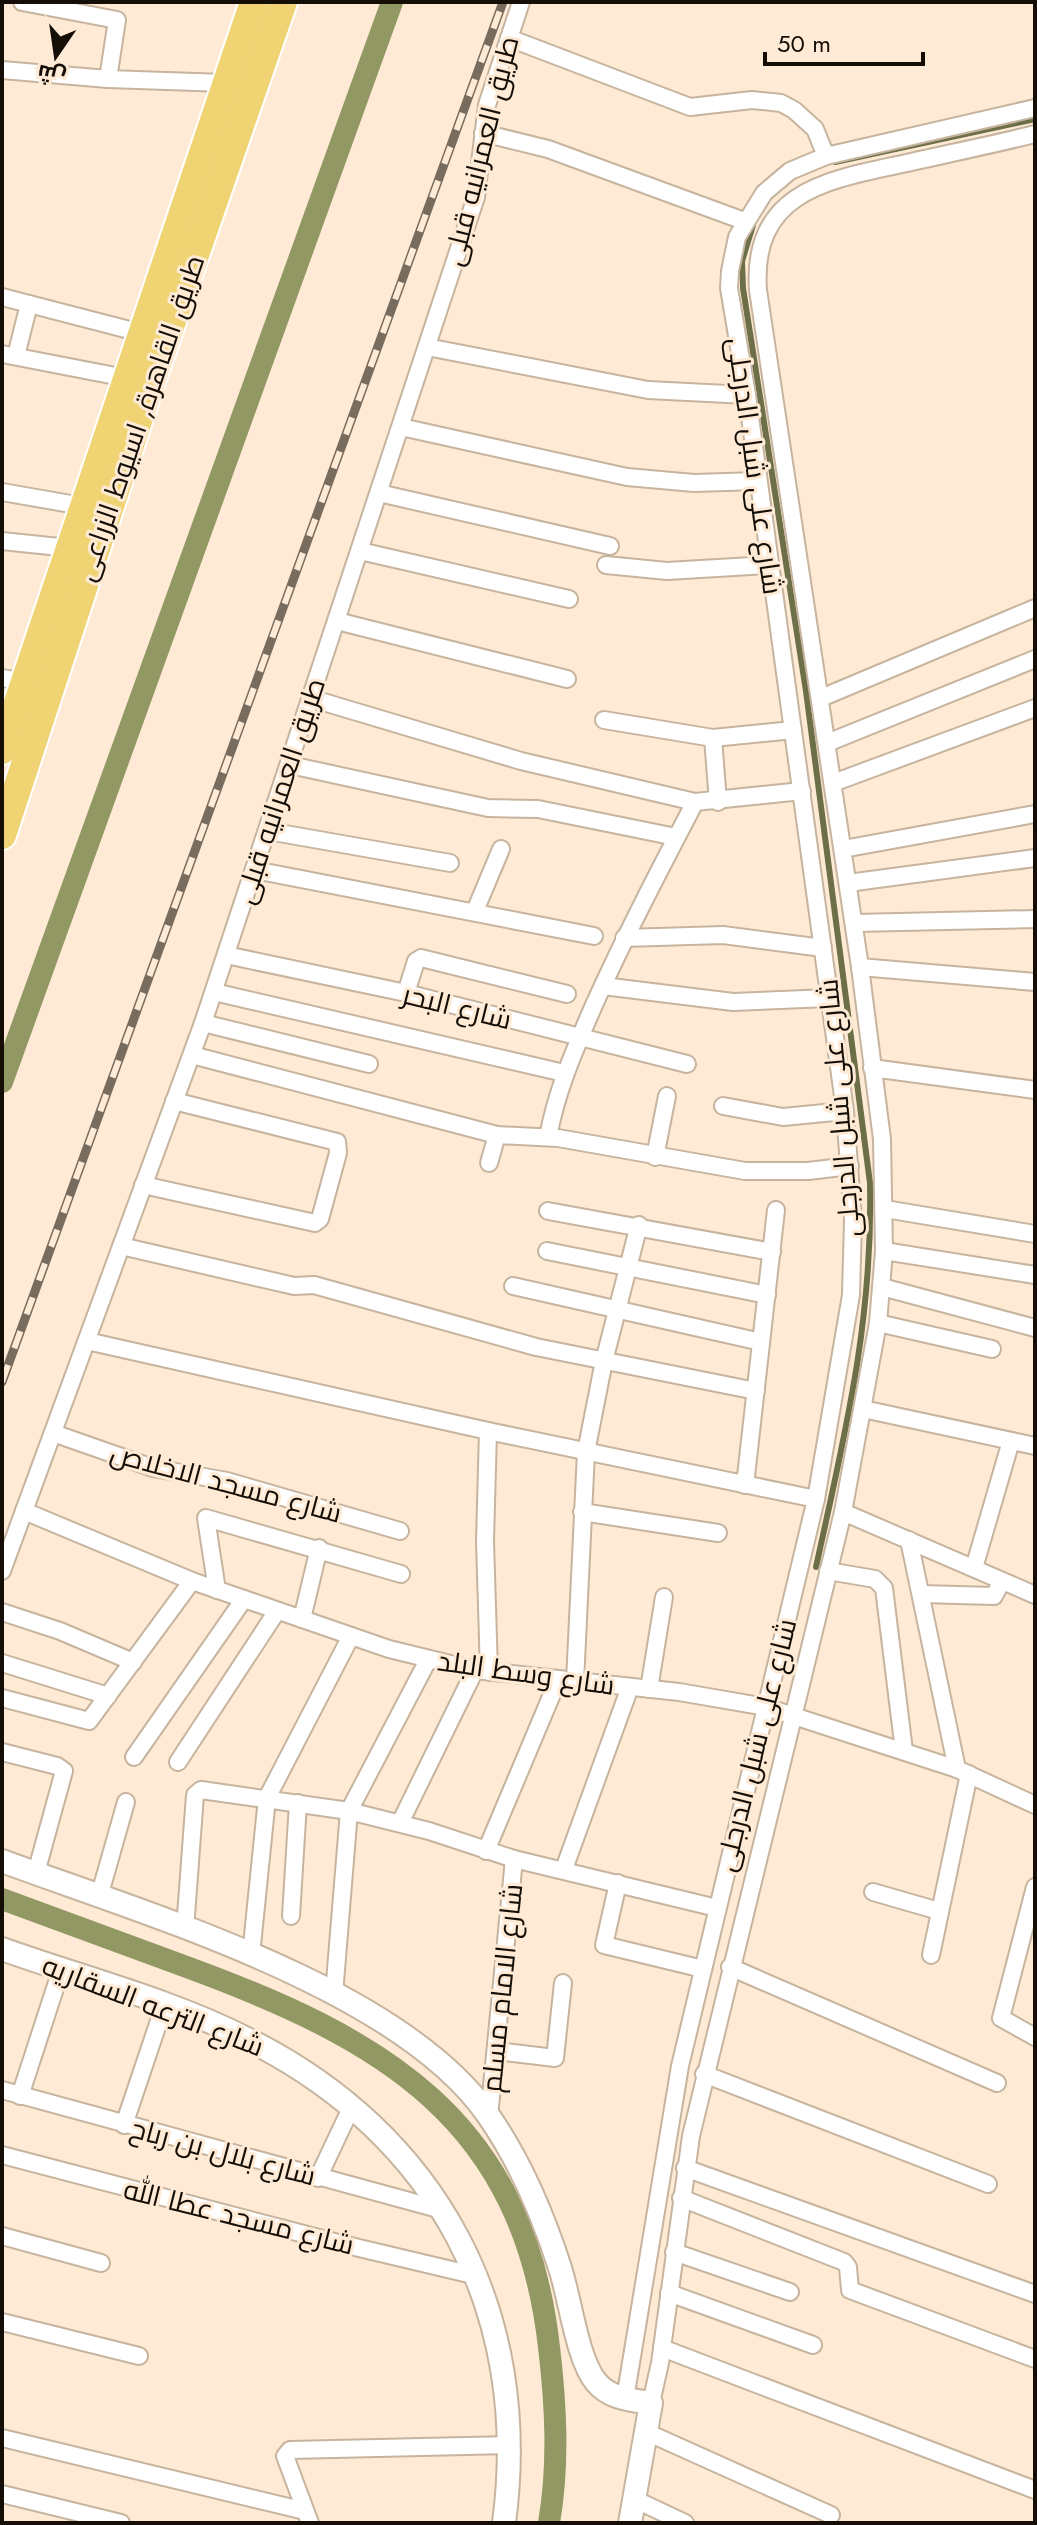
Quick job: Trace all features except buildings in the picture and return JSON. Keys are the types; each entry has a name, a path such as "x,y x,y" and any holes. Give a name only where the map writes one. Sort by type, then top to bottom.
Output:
{"highway":[{"name":"طريق القاهرة, اسيوط الزراعى","path":"2,750 13,680 69,548 225,83 258,17 283,2"},
{"name":"طريق القاهرة, اسيوط الزراعى","path":"5,816 150,384 258,17"}],"street":[{"path":"22,2 117,20 108,79"},
{"name":"طريق العمرانيه قبلى","path":"2,1571 192,1055 290,765 476,197 487,105 521,2"},
{"path":"509,38 690,107 752,100 781,103 815,129 826,156"},
{"path":"2,70 108,79 225,83"},
{"name":"شارع على شبل الدرجلى","path":"625,2399 664,2147 717,1908 816,1499 851,1295 850,1166 845,1111 747,395 729,288 733,253 744,221 777,181 806,162 1035,108"},
{"path":"483,133 548,149 744,221"},
{"name":"شارع على شبل الدرجلى","path":"651,2403 662,2348 685,2168 704,2074 843,1512 878,1323 884,1251 882,1139 854,923 758,290 762,243 777,215 814,186 1035,134"},
{"path":"2,297 141,333"},
{"path":"29,304 9,355 126,378"},
{"path":"427,347 648,390 747,395"},
{"path":"401,427 627,477 694,483 758,481"},
{"path":"2,492 82,506"},
{"path":"379,493 610,546"},
{"path":"2,541 69,548"},
{"path":"360,551 569,599"},
{"path":"606,565 667,571 770,565"},
{"path":"821,698 1035,608"},
{"path":"337,621 567,679"},
{"path":"827,743 1035,659"},
{"path":"310,698 521,761 695,802 802,791"},
{"path":"833,783 1035,708"},
{"path":"604,720 713,738 793,730"},
{"path":"713,738 718,802"},
{"path":"290,765 488,808 538,809 676,837"},
{"path":"548,1137 564,1073 624,938 695,802"},
{"path":"843,849 1035,814"},
{"path":"268,831 450,863"},
{"path":"475,911 501,849"},
{"path":"848,883 1035,858"},
{"path":"255,870 594,936"},
{"path":"854,923 1035,919"},
{"path":"624,938 723,935 823,948"},
{"name":"شارع البحر","path":"226,955 406,993 687,1064"},
{"path":"406,993 416,961 421,958 567,994"},
{"path":"860,967 1035,982"},
{"path":"603,986 733,1002 829,998"},
{"path":"214,992 564,1073"},
{"path":"203,1023 369,1064"},
{"path":"192,1055 497,1135 548,1137 745,1171 787,1172 850,1166"},
{"path":"872,1068 1035,1090"},
{"path":"655,1157 667,1096"},
{"path":"143,1185 315,1223 320,1219 338,1153 337,1142 174,1101"},
{"path":"723,1106 783,1117 845,1111"},
{"path":"489,1163 497,1135"},
{"path":"885,1209 1035,1234"},
{"path":"745,1485 776,1210"},
{"path":"548,1211 639,1225 772,1252"},
{"path":"486,1851 567,1681 586,1452 604,1361 639,1225"},
{"path":"121,1246 294,1286 314,1285 463,1329 756,1391"},
{"path":"547,1251 767,1295"},
{"path":"884,1251 1035,1275"},
{"path":"513,1286 761,1342"},
{"path":"882,1287 1035,1328"},
{"path":"878,1323 992,1349"},
{"path":"87,1341 488,1431 816,1499"},
{"path":"863,1409 1035,1446"},
{"path":"400,1823 482,1671 488,1431"},
{"name":"شارع مسجد الاخلاص","path":"53,1433 153,1468 227,1481 400,1531"},
{"path":"974,1568 1011,1441"},
{"name":"شارع وسط البلد","path":"24,1511 192,1581 428,1660 482,1671 649,1689 766,1707 963,1771 1035,1805"},
{"path":"582,1512 718,1533"},
{"path":"843,1512 1035,1595"},
{"path":"217,1590 206,1518 401,1574"},
{"path":"909,1540 963,1771 931,1955"},
{"path":"302,1619 319,1548"},
{"path":"828,1571 875,1579 884,1588 904,1751"},
{"path":"2,1698 89,1721 192,1581"},
{"path":"921,1594 994,1596 1002,1581"},
{"path":"649,1689 664,1597"},
{"path":"134,1757 244,1599"},
{"path":"178,1762 277,1611"},
{"path":"2,1612 60,1631 133,1662"},
{"path":"251,1955 267,1798 351,1636"},
{"path":"334,1994 349,1811 428,1660"},
{"path":"2,1663 108,1696"},
{"path":"564,1869 630,1687"},
{"path":"2,1752 57,1766 64,1771 36,1873"},
{"path":"185,1929 196,1792 267,1798 349,1811 400,1823 514,1859 717,1908"},
{"path":"99,1897 126,1802"},
{"path":"291,1916 298,1803"},
{"name":"شارع الامام مسلم","path":"489,2117 514,1859"},
{"path":"2,1861 251,1955 334,1994 422,2046 470,2091 513,2156 546,2230 588,2369 606,2392 651,2403 630,2523"},
{"path":"618,1883 604,1945 703,1969"},
{"path":"1035,1887 1001,2018 1035,2037"},
{"path":"873,1892 939,1911"},
{"name":"شارع الترعه السقاريه","path":"2,1949 245,2037 282,2057 352,2106 402,2155 444,2211 477,2276 502,2359 510,2445 504,2523"},
{"path":"730,1967 997,2083"},
{"path":"20,2096 61,1970"},
{"path":"496,2051 555,2058 563,1983"},
{"path":"124,2125 164,2006"},
{"path":"704,2074 988,2184"},
{"name":"شارع بلال بن رباح","path":"2,2090 444,2211"},
{"path":"318,2178 352,2106"},
{"name":"شارع مسجد عطا الله","path":"2,2155 477,2276"},
{"path":"685,2168 1035,2294"},
{"path":"681,2198 844,2262 848,2267 850,2290 1035,2359"},
{"path":"2,2236 101,2263"},
{"path":"674,2252 790,2292"},
{"path":"669,2293 813,2345"},
{"path":"2,2322 139,2356"},
{"path":"662,2348 1035,2490"},
{"path":"644,2431 831,2515"},
{"path":"2,2438 308,2517"},
{"path":"308,2517 285,2456 290,2450 510,2445"},
{"path":"2,2494 63,2516 121,2523"},
{"path":"634,2499 685,2523"}],"waterway":[{"path":"2,1082 392,2"},
{"path":"835,162 1035,119"},
{"path":"753,225 742,261 743,288 806,691 870,1183 870,1234 862,1330 847,1423 816,1567"},
{"path":"2,1899 256,1994 321,2024 380,2058 431,2098 475,2145 509,2201 534,2268 549,2347 555,2413 554,2479 549,2523"}],"railway":[{"path":"2,1382 503,2"}]}
